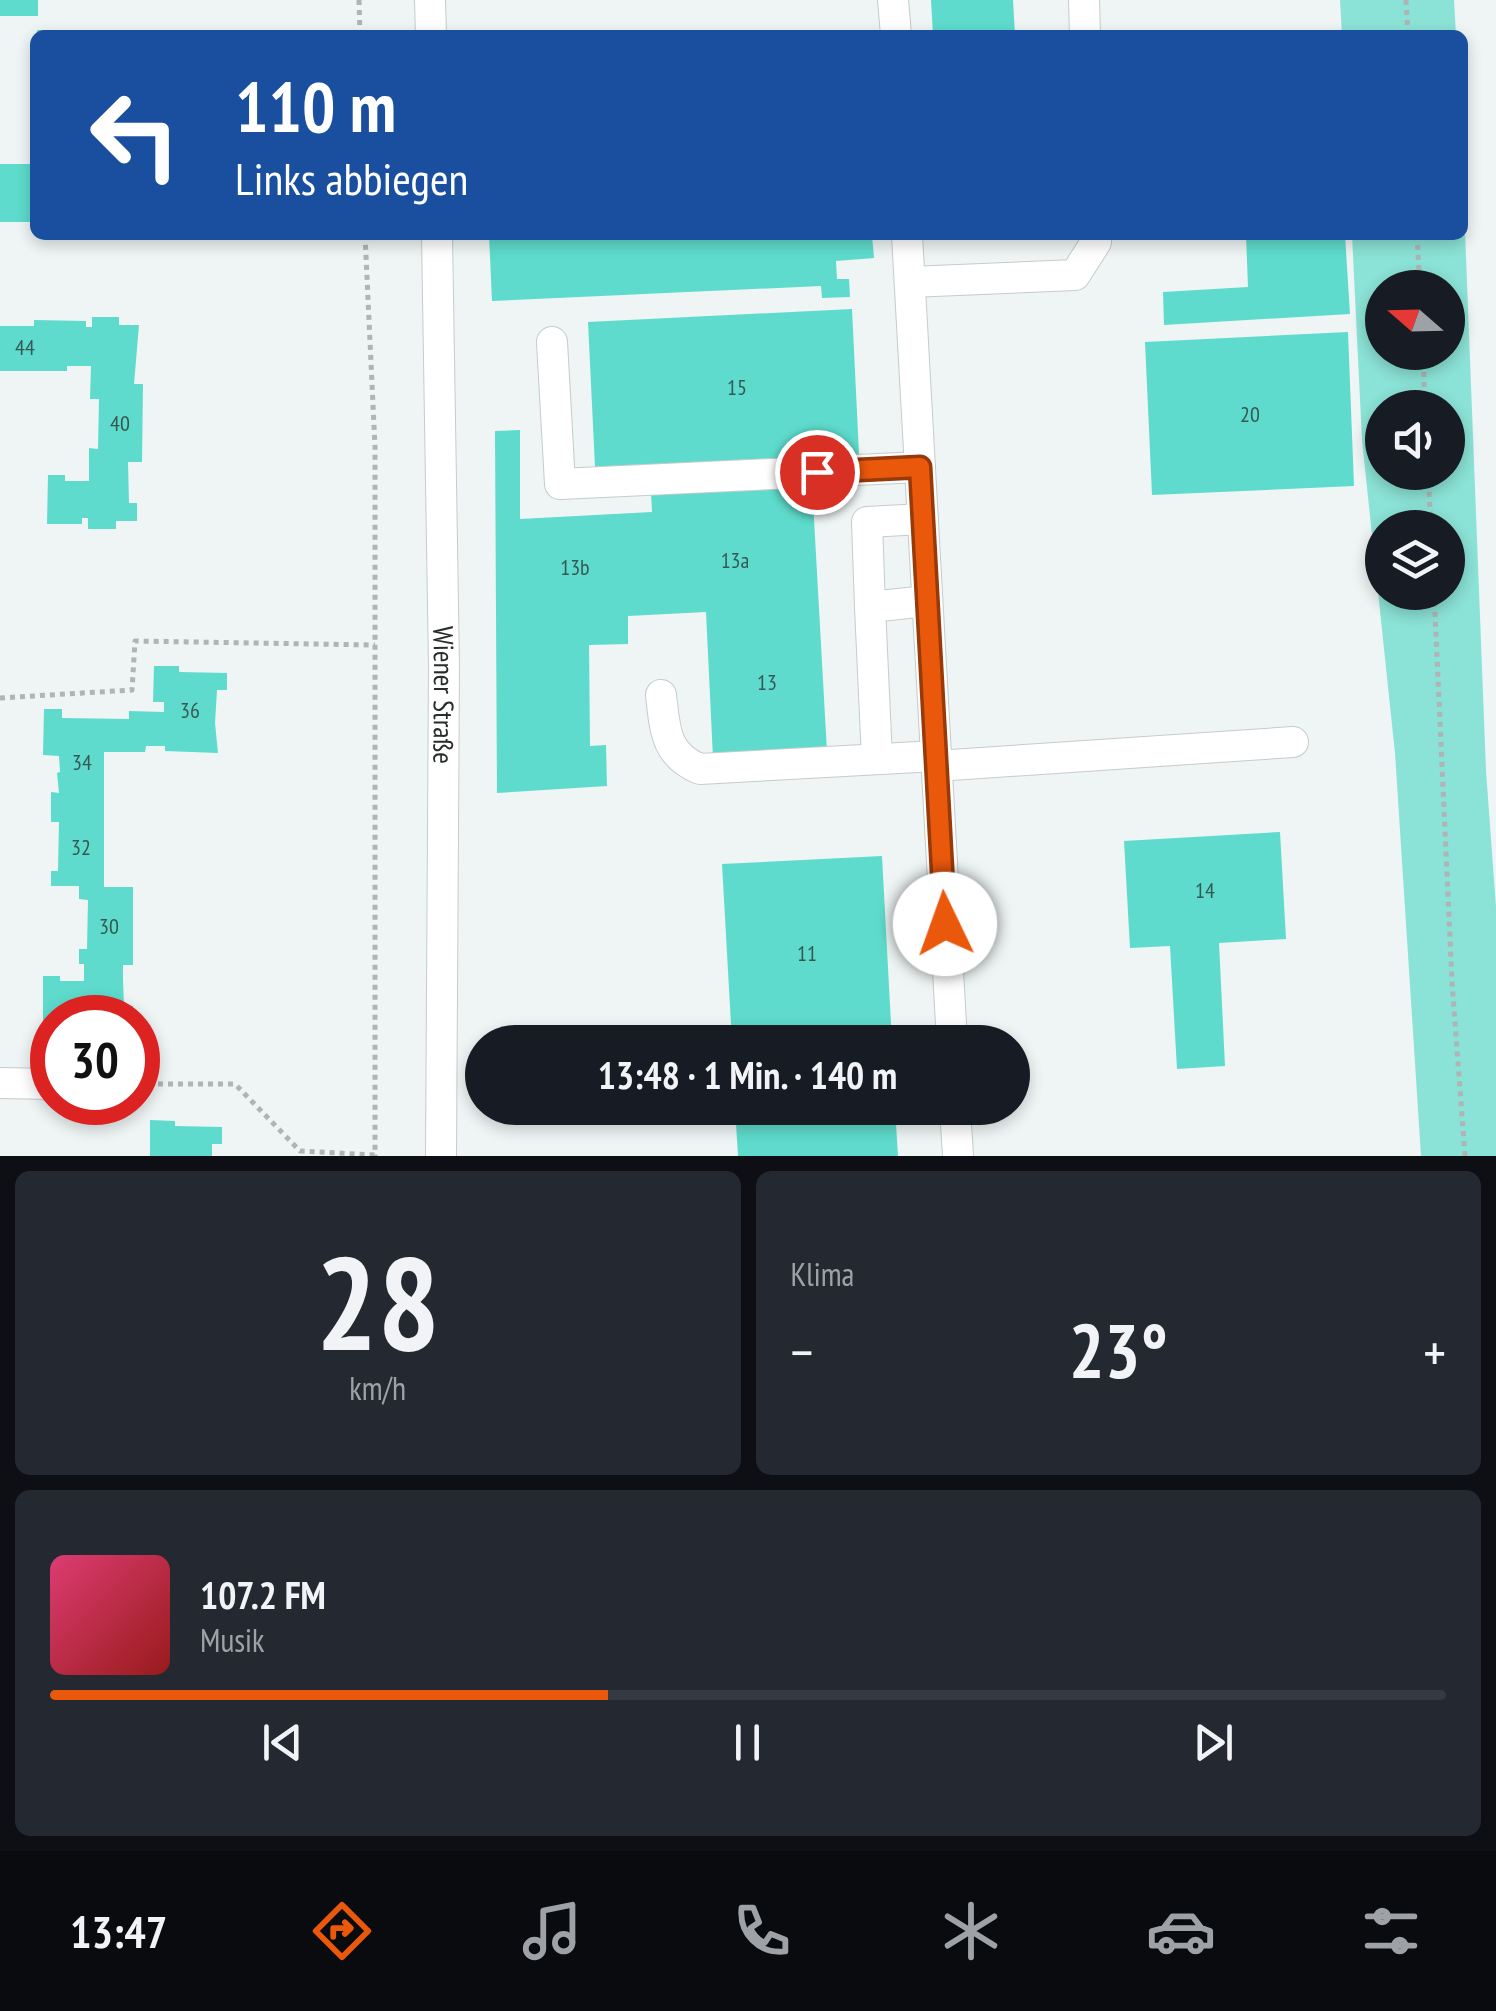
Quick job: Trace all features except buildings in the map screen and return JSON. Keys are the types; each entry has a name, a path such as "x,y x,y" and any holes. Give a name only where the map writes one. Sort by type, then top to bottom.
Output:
{"street":[{"path":"430,0 431,30"},
{"path":"894,0 896,30"},
{"path":"1084,0 1086,30"},
{"name":"Wiener Straße","path":"437,240 444,667 441,1156"},
{"path":"907,240 951,1025"},
{"path":"910,282 1075,275 1096,240"},
{"path":"552,342 560,484 920,467"},
{"path":"877,759 867,522 923,519"},
{"path":"870,607 928,601"},
{"path":"662,695 667,742 675,754 700,770 1293,742"},
{"path":"0,1083 30,1084"},
{"path":"957,1125 958,1156"}],"path":[{"path":"359,0 360,30"},
{"path":"1406,0 1408,30"},
{"path":"160,1084 235,1084 300,1152 375,1155 375,447 365,240"},
{"path":"1417,240 1419,270"},
{"path":"1435,610 1452,982 1465,1156"},
{"path":"0,698 132,690 135,641 375,644"}],"green space":[{"path":"1340,0 1454,0 1456,30 1342,30"},
{"path":"1352,240 1465,240 1486,771 1496,907 1496,1156 1421,1156 1395,753 1380,610 1465,610 1465,510 1369,510 1367,490 1465,490 1465,390 1365,390 1365,468"}],"route":[{"path":"817,472 920,467 945,924"}]}
